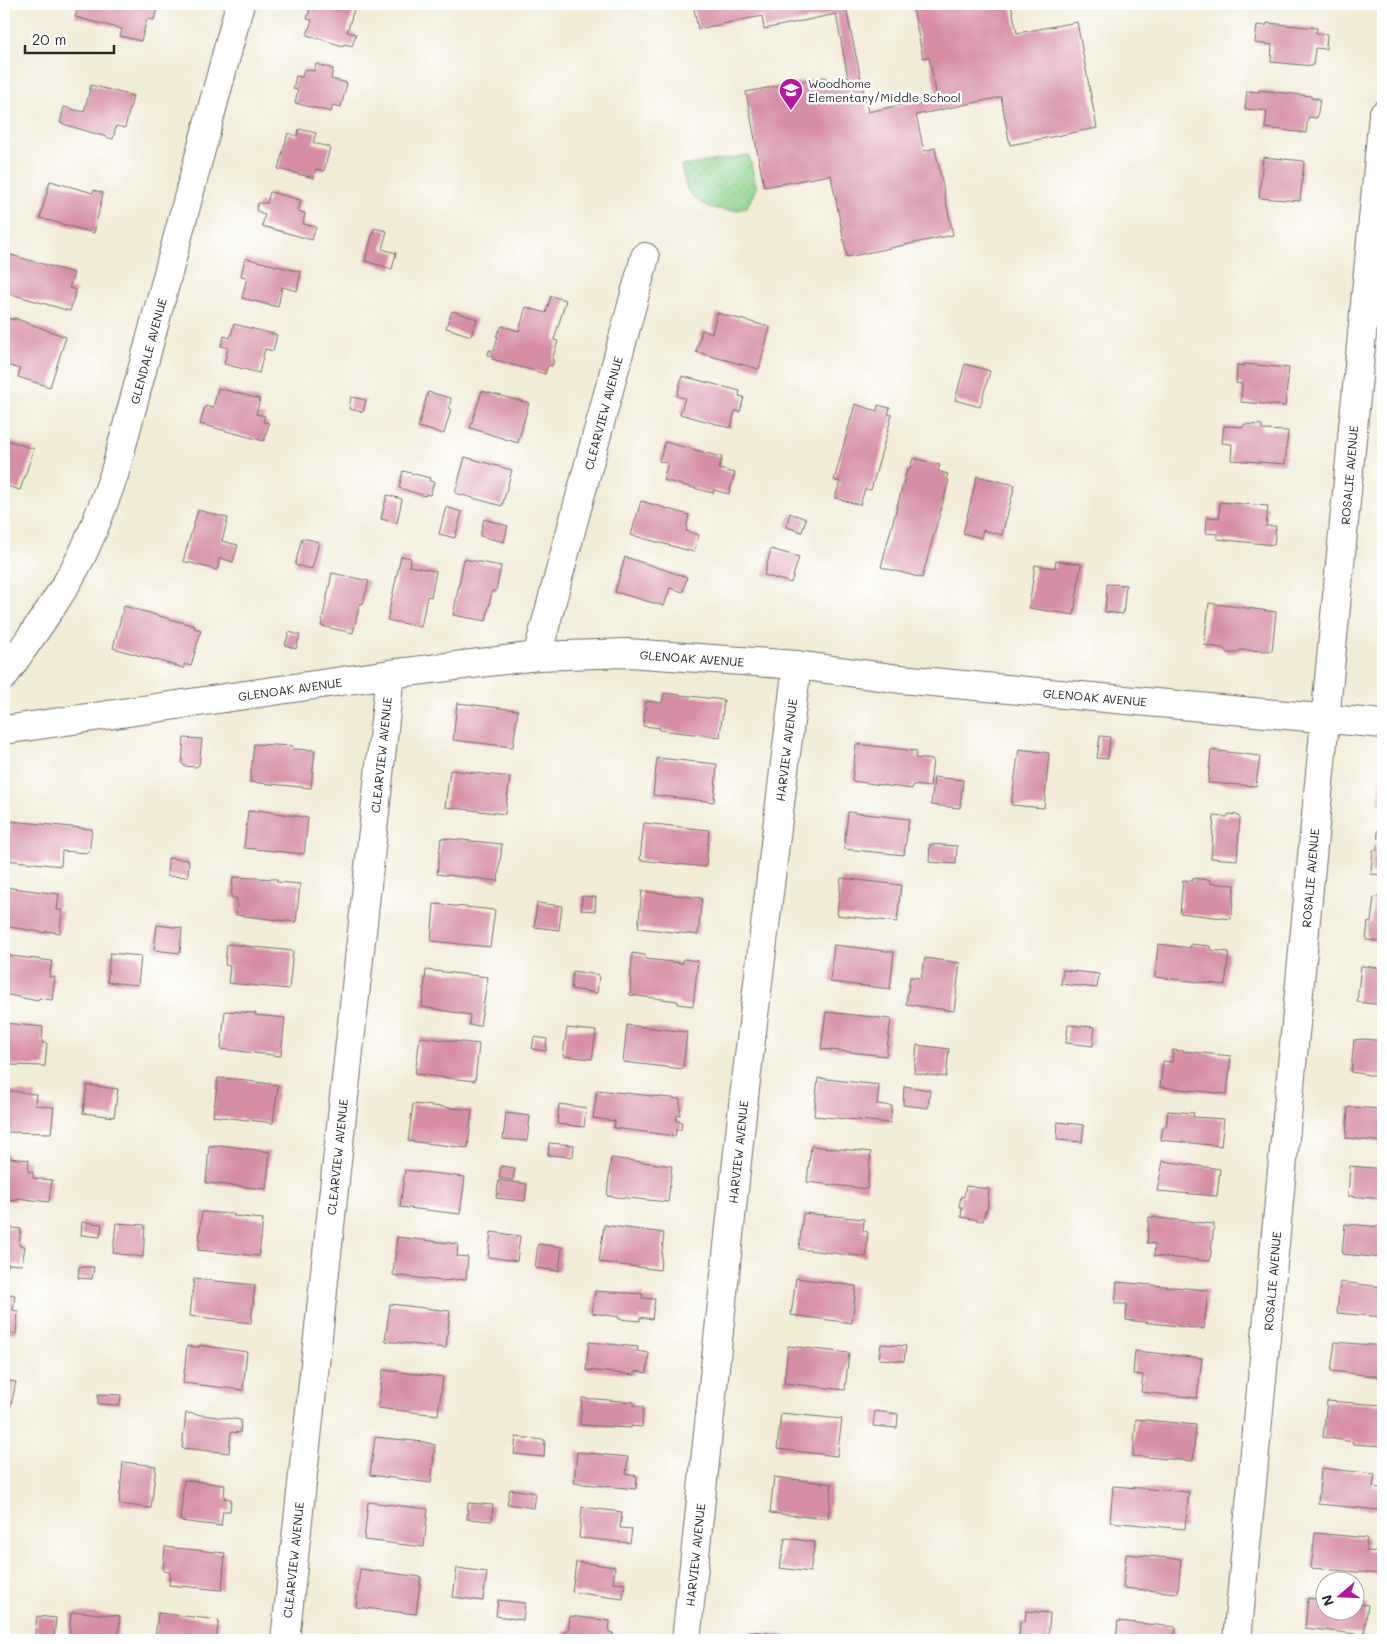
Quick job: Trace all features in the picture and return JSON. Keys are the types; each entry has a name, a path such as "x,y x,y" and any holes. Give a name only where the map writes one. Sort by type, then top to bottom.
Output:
{"street":[{"name":"GLENDALE AVENUE","path":"4,676 60,594 80,558 111,484 240,4"},
{"name":"ROSALIE AVENUE","path":"1237,1640 1383,115"},
{"name":"CLEARVIEW AVENUE","path":"537,656 645,257"},
{"name":"GLENOAK AVENUE","path":"4,730 390,674 537,656 628,653 797,665 900,679 1383,724"},
{"name":"HARVIEW AVENUE","path":"686,1640 743,1105 797,665"},
{"name":"CLEARVIEW AVENUE","path":"285,1640 390,674"}],"green space":[{"path":"749,155 757,189 746,208 739,210 716,209 701,203 687,189 681,166"}],"building":[{"path":"79,4 158,4 154,20 147,19 141,41 120,36 122,29 75,17"},
{"path":"317,4 355,6 347,32 356,34 352,46 344,44 343,46 307,35 312,20 307,19 310,8 315,10"},
{"name":"Woodhome Elementary/Middle School","path":"693,4 845,4 868,112 937,97 929,57 923,58 912,4 1011,4 1017,33 1077,22 1097,128 1010,145 1001,97 916,115 924,151 935,148 953,235 847,257 831,175 764,187 746,92 825,77 825,83 848,78 836,14 764,29 762,16 698,29"},
{"path":"1267,23 1317,28 1316,33 1327,34 1326,49 1315,48 1313,66 1271,62 1272,45 1255,43 1257,25 1266,26"},
{"path":"316,64 333,69 331,79 347,83 341,107 333,105 331,112 295,103 298,90 293,89 296,76 302,77 304,69 314,71"},
{"path":"91,85 133,96 125,128 116,126 113,139 60,123 64,107 84,112"},
{"path":"1259,90 1311,96 1311,98 1320,99 1317,118 1308,117 1306,133 1265,128 1267,111 1245,109 1247,91 1259,92"},
{"path":"299,129 316,133 313,143 330,147 324,171 316,169 314,178 278,169 288,133 297,136"},
{"path":"1263,157 1304,161 1300,201 1259,198"},
{"path":"50,181 93,193 94,190 103,193 94,233 40,218"},
{"path":"270,192 301,200 298,211 305,213 303,224 316,227 312,240 262,226 265,215 256,210 258,203 267,203"},
{"path":"374,228 387,231 382,249 396,253 392,269 365,261"},
{"path":"4,253 74,273 69,288 76,290 70,311 4,292"},
{"path":"245,258 301,272 297,291 282,287 278,307 242,298 247,277 241,276"},
{"path":"551,296 566,300 554,340 558,341 552,360 554,361 552,366 548,365 545,374 492,359 493,357 488,355 489,350 494,351 498,336 496,336 502,326 519,331 526,307 546,313"},
{"path":"452,311 477,319 471,336 446,328"},
{"path":"717,313 770,327 759,369 696,352 702,330 712,333"},
{"path":"4,317 14,320 14,318 66,337 50,387 18,377 20,369 4,364"},
{"path":"234,324 277,335 273,351 265,349 259,373 224,364 228,348 221,346 224,336 230,338"},
{"path":"965,364 990,371 980,407 955,400"},
{"path":"1244,364 1289,368 1285,406 1241,402 1242,384 1236,383 1237,365 1244,366"},
{"path":"682,376 740,391 739,396 744,397 740,412 735,411 731,428 680,414 685,398 677,396"},
{"path":"218,388 260,399 256,414 265,416 263,422 269,423 264,441 200,424 205,406 213,408"},
{"path":"482,391 529,403 518,443 470,428"},
{"path":"428,392 451,398 449,409 451,409 444,434 418,427"},
{"path":"351,397 366,400 363,412 349,409"},
{"path":"855,404 877,411 878,405 890,408 888,414 892,415 871,490 865,489 860,505 835,498 840,482 834,480"},
{"path":"1244,424 1262,425 1262,430 1288,431 1285,464 1231,460 1232,444 1222,443 1224,426 1244,427"},
{"path":"4,439 34,449 20,490 4,485"},
{"path":"665,442 722,457 719,469 735,473 729,494 714,490 713,493 663,480 668,463 659,461"},
{"path":"465,457 512,470 502,506 455,493"},
{"path":"913,458 940,465 938,471 948,474 946,479 949,480 922,578 881,567 907,469 910,469"},
{"path":"403,471 430,478 429,481 434,482 430,495 426,494 425,496 399,488"},
{"path":"977,476 1015,485 1002,535 983,530 981,538 963,533"},
{"path":"387,495 402,499 397,523 381,519"},
{"path":"641,501 689,515 686,531 699,535 694,552 631,535"},
{"path":"1220,502 1268,506 1266,526 1276,526 1274,545 1217,539 1217,534 1206,533 1207,517 1219,518"},
{"path":"446,507 462,512 455,538 439,534"},
{"path":"198,510 228,518 222,541 238,545 233,562 220,558 217,570 183,561"},
{"path":"790,513 806,519 802,532 786,527"},
{"path":"484,519 508,526 504,542 480,536"},
{"path":"302,538 319,542 312,569 295,565"},
{"path":"771,549 799,557 791,583 764,575"},
{"path":"401,556 411,558 409,566 436,571 431,597 427,596 421,627 387,620"},
{"path":"625,557 687,577 683,592 670,588 664,606 615,592"},
{"path":"464,559 501,566 496,591 492,591 486,621 453,615"},
{"path":"1056,561 1081,564 1074,615 1029,608 1035,565 1055,568"},
{"path":"332,573 369,581 363,604 360,603 353,633 321,626"},
{"path":"1107,584 1126,585 1123,614 1105,612"},
{"path":"1209,603 1276,612 1272,651 1241,650 1235,653 1227,653 1223,648 1204,645"},
{"path":"124,606 195,626 194,628 201,630 191,666 184,664 184,668 113,648"},
{"path":"289,632 300,635 296,649 285,645"},
{"path":"664,693 724,700 720,737 659,730 660,728 643,726 646,701 662,703"},
{"path":"457,703 518,710 513,747 453,740"},
{"path":"1100,736 1110,737 1108,759 1097,758"},
{"path":"184,738 202,739 199,765 196,767 184,766 182,763"},
{"path":"254,744 293,746 292,749 315,750 311,788 250,782"},
{"path":"856,744 917,751 915,758 933,760 930,787 913,785 912,789 852,781"},
{"path":"1019,749 1049,753 1044,808 1011,805"},
{"path":"1211,750 1260,756 1256,786 1208,783"},
{"path":"657,758 717,764 714,802 653,795"},
{"path":"1382,767 1383,803 1378,803"},
{"path":"450,770 510,777 505,814 445,807"},
{"path":"934,777 963,780 960,808 931,805"},
{"path":"258,810 308,818 304,854 244,848 248,811 258,812"},
{"path":"848,812 909,819 904,855 844,849"},
{"path":"1229,814 1237,815 1240,818 1237,860 1211,858 1214,816 1227,817"},
{"path":"11,821 92,829 89,853 62,851 61,866 6,860"},
{"path":"644,823 709,830 706,867 640,860"},
{"path":"1378,830 1383,831 1383,875 1371,874 1373,850 1377,850"},
{"path":"441,838 502,844 498,881 437,874"},
{"path":"930,844 957,846 956,864 929,862"},
{"path":"168,858 189,860 188,877 167,876"},
{"path":"233,877 277,879 277,882 300,884 296,922 236,915 237,898 231,898"},
{"path":"841,878 901,885 897,922 837,915"},
{"path":"1193,878 1210,880 1210,883 1235,885 1231,919 1180,913 1183,880 1193,881"},
{"path":"4,887 59,894 57,910 62,910 60,933 46,931 46,933 4,926"},
{"path":"642,891 702,898 698,935 638,928"},
{"path":"582,896 596,897 595,911 581,910"},
{"path":"1374,897 1383,898 1383,942 1366,940 1368,922 1371,923"},
{"path":"537,903 562,906 559,930 534,927"},
{"path":"434,904 495,910 490,947 431,941"},
{"path":"157,925 182,928 180,953 154,950"},
{"path":"227,944 293,951 289,989 228,983 230,966 225,965"},
{"path":"1158,944 1190,948 1191,944 1210,946 1210,950 1229,952 1225,985 1155,977"},
{"path":"834,945 894,952 890,989 830,982"},
{"path":"110,953 141,956 138,985 107,982"},
{"path":"632,953 645,955 645,959 683,963 683,959 698,961 693,1006 678,1004 678,1001 630,995"},
{"path":"4,955 52,961 49,977 55,977 52,1000 39,998 38,1001 4,994"},
{"path":"925,958 960,963 954,1011 906,1004 910,977 921,978"},
{"path":"1361,966 1383,968 1383,1005 1357,1002"},
{"path":"426,970 488,977 480,1026 469,1025 470,1015 422,1007"},
{"path":"1063,970 1099,974 1097,988 1061,984"},
{"path":"573,971 599,975 597,993 571,989"},
{"path":"225,1011 256,1013 255,1015 285,1018 281,1056 221,1049"},
{"path":"826,1012 891,1019 886,1056 821,1049"},
{"path":"4,1023 43,1027 42,1043 47,1043 45,1066 11,1065 12,1063 4,1062"},
{"path":"627,1025 687,1032 683,1069 623,1062"},
{"path":"1068,1025 1095,1027 1093,1046 1066,1043"},
{"path":"567,1028 596,1031 592,1059 563,1056"},
{"path":"420,1037 479,1044 475,1081 415,1074"},
{"path":"534,1037 547,1039 546,1051 532,1049"},
{"path":"1354,1040 1383,1041 1383,1077 1351,1072"},
{"path":"917,1045 949,1049 946,1077 914,1073"},
{"path":"1173,1050 1231,1056 1227,1094 1160,1087 1163,1061 1172,1062"},
{"path":"218,1078 249,1080 278,1085 273,1123 213,1116"},
{"path":"818,1078 879,1085 877,1104 892,1106 890,1123 814,1116"},
{"path":"87,1085 118,1089 114,1117 83,1113"},
{"path":"904,1086 930,1090 928,1108 903,1105"},
{"path":"4,1090 36,1094 35,1105 54,1107 51,1133 4,1132"},
{"path":"597,1090 680,1099 680,1115 677,1115 676,1121 682,1122 681,1130 676,1130 675,1136 614,1128 615,1121 593,1118"},
{"path":"413,1104 472,1110 468,1148 408,1141"},
{"path":"559,1104 586,1108 584,1127 557,1124"},
{"path":"1348,1107 1383,1109 1383,1142 1346,1138"},
{"path":"1168,1111 1194,1113 1193,1117 1224,1119 1221,1146 1161,1140 1163,1127 1166,1127"},
{"path":"506,1113 530,1116 527,1141 503,1139"},
{"path":"1058,1122 1084,1125 1082,1142 1057,1140"},
{"path":"549,1143 574,1145 573,1157 548,1155"},
{"path":"221,1145 270,1152 266,1189 206,1183 209,1146"},
{"path":"811,1146 871,1152 867,1189 807,1182"},
{"path":"4,1153 9,1154 9,1158 29,1160 28,1172 33,1172 33,1178 52,1180 49,1202 16,1198 16,1201 4,1200"},
{"path":"611,1158 672,1166 668,1202 607,1196"},
{"path":"1163,1161 1220,1169 1217,1196 1157,1191"},
{"path":"501,1166 515,1168 513,1180 499,1178"},
{"path":"1350,1166 1383,1169 1383,1199 1348,1196"},
{"path":"405,1170 465,1177 460,1214 400,1207"},
{"path":"499,1180 527,1184 525,1201 496,1198"},
{"path":"966,1186 989,1189 987,1211 985,1211 983,1221 961,1217 962,1207 959,1207 961,1196 964,1197"},
{"path":"202,1212 234,1214 233,1216 263,1219 259,1256 198,1250"},
{"path":"803,1213 864,1219 863,1231 868,1232 866,1257 799,1249"},
{"path":"1149,1217 1214,1224 1210,1261 1154,1256 1155,1244 1147,1243"},
{"path":"82,1222 102,1224 100,1237 81,1235"},
{"path":"116,1223 145,1225 143,1257 113,1253"},
{"path":"1345,1224 1383,1227 1383,1258 1342,1254"},
{"path":"604,1225 664,1233 660,1270 599,1262"},
{"path":"4,1227 21,1229 19,1245 25,1246 22,1265 8,1264 8,1267 4,1267"},
{"path":"491,1232 520,1236 517,1261 488,1257"},
{"path":"397,1237 458,1244 457,1256 468,1257 466,1279 442,1281 393,1275"},
{"path":"538,1244 562,1247 559,1271 535,1268"},
{"path":"79,1267 94,1267 92,1279 78,1278"},
{"path":"796,1278 856,1286 852,1323 791,1315"},
{"path":"194,1279 255,1285 251,1323 190,1316"},
{"path":"1117,1282 1208,1290 1204,1329 1126,1320 1127,1304 1115,1304"},
{"path":"1340,1282 1383,1287 1383,1317 1337,1313"},
{"path":"595,1291 643,1294 642,1298 655,1299 652,1319 640,1317 640,1321 619,1319 619,1317 592,1313"},
{"path":"4,1293 15,1295 13,1310 18,1311 16,1334 4,1332"},
{"path":"390,1304 450,1311 446,1348 385,1341"},
{"path":"589,1342 638,1347 637,1351 649,1353 647,1373 635,1371 635,1375 586,1370"},
{"path":"1335,1342 1383,1346 1383,1377 1331,1371"},
{"path":"881,1344 906,1346 904,1361 879,1359"},
{"path":"199,1345 247,1352 243,1390 183,1383 187,1346 199,1347"},
{"path":"788,1346 849,1353 845,1390 784,1383"},
{"path":"1135,1351 1202,1358 1197,1398 1141,1392 1143,1375 1133,1374"},
{"path":"383,1370 443,1377 438,1415 378,1408"},
{"path":"4,1380 16,1382 10,1409 4,1408"},
{"path":"98,1394 121,1395 120,1405 98,1404"},
{"path":"582,1398 634,1402 634,1406 643,1407 642,1427 580,1425"},
{"path":"1327,1401 1383,1405 1383,1446 1353,1444 1353,1442 1323,1437"},
{"path":"875,1411 898,1414 897,1428 873,1426"},
{"path":"186,1413 241,1420 240,1433 231,1432 229,1453 182,1448"},
{"path":"781,1413 842,1419 837,1456 777,1449"},
{"path":"1136,1419 1196,1425 1193,1461 1133,1456"},
{"path":"375,1437 424,1442 435,1445 431,1483 370,1475"},
{"path":"516,1437 545,1440 544,1457 514,1454"},
{"path":"577,1452 628,1457 626,1474 637,1476 636,1489 574,1483"},
{"path":"4,1460 6,1460 5,1474 4,1474"},
{"path":"123,1462 156,1466 151,1508 119,1504"},
{"path":"1321,1468 1375,1474 1373,1487 1381,1488 1379,1510 1318,1504"},
{"path":"774,1477 832,1484 828,1519 770,1513"},
{"path":"184,1480 225,1485 224,1498 231,1499 230,1511 223,1511 221,1526 180,1521"},
{"path":"1113,1486 1189,1492 1185,1529 1110,1522"},
{"path":"510,1489 536,1493 534,1508 507,1504"},
{"path":"368,1502 428,1509 424,1547 364,1540"},
{"path":"468,1503 493,1505 492,1521 467,1519"},
{"path":"582,1507 622,1512 620,1528 632,1529 630,1543 579,1538"},
{"path":"1315,1533 1367,1538 1366,1551 1382,1552 1380,1574 1311,1568"},
{"path":"785,1538 815,1542 810,1572 780,1568"},
{"path":"165,1547 225,1553 222,1590 169,1585 170,1572 163,1571"},
{"path":"1126,1554 1181,1559 1178,1593 1123,1588"},
{"path":"576,1562 615,1567 613,1583 625,1584 623,1599 572,1592"},
{"path":"457,1568 487,1572 483,1601 453,1597"},
{"path":"360,1569 421,1577 416,1614 356,1607"},
{"path":"1308,1598 1314,1599 1314,1622 1364,1622 1364,1605 1368,1605 1364,1635 1305,1628"},
{"path":"498,1600 525,1603 523,1620 496,1616"},
{"path":"1026,1611 1050,1613 1048,1640 1019,1640 1020,1621 1025,1622"},
{"path":"81,1612 120,1616 118,1640 79,1640 79,1637 69,1636 71,1613"},
{"path":"158,1613 219,1620 216,1640 163,1640 155,1638"},
{"path":"37,1616 56,1618 54,1640 34,1640"},
{"path":"570,1616 610,1621 609,1632 613,1633 612,1640 563,1640 564,1631 568,1631"},
{"path":"1118,1621 1176,1627 1174,1640 1116,1639"},
{"path":"749,1631 786,1635 786,1640 748,1640"},
{"path":"352,1635 386,1639 386,1640 352,1640"}],"place":[{"name":"Woodhome Elementary/Middle School","path":"791,111"}]}
